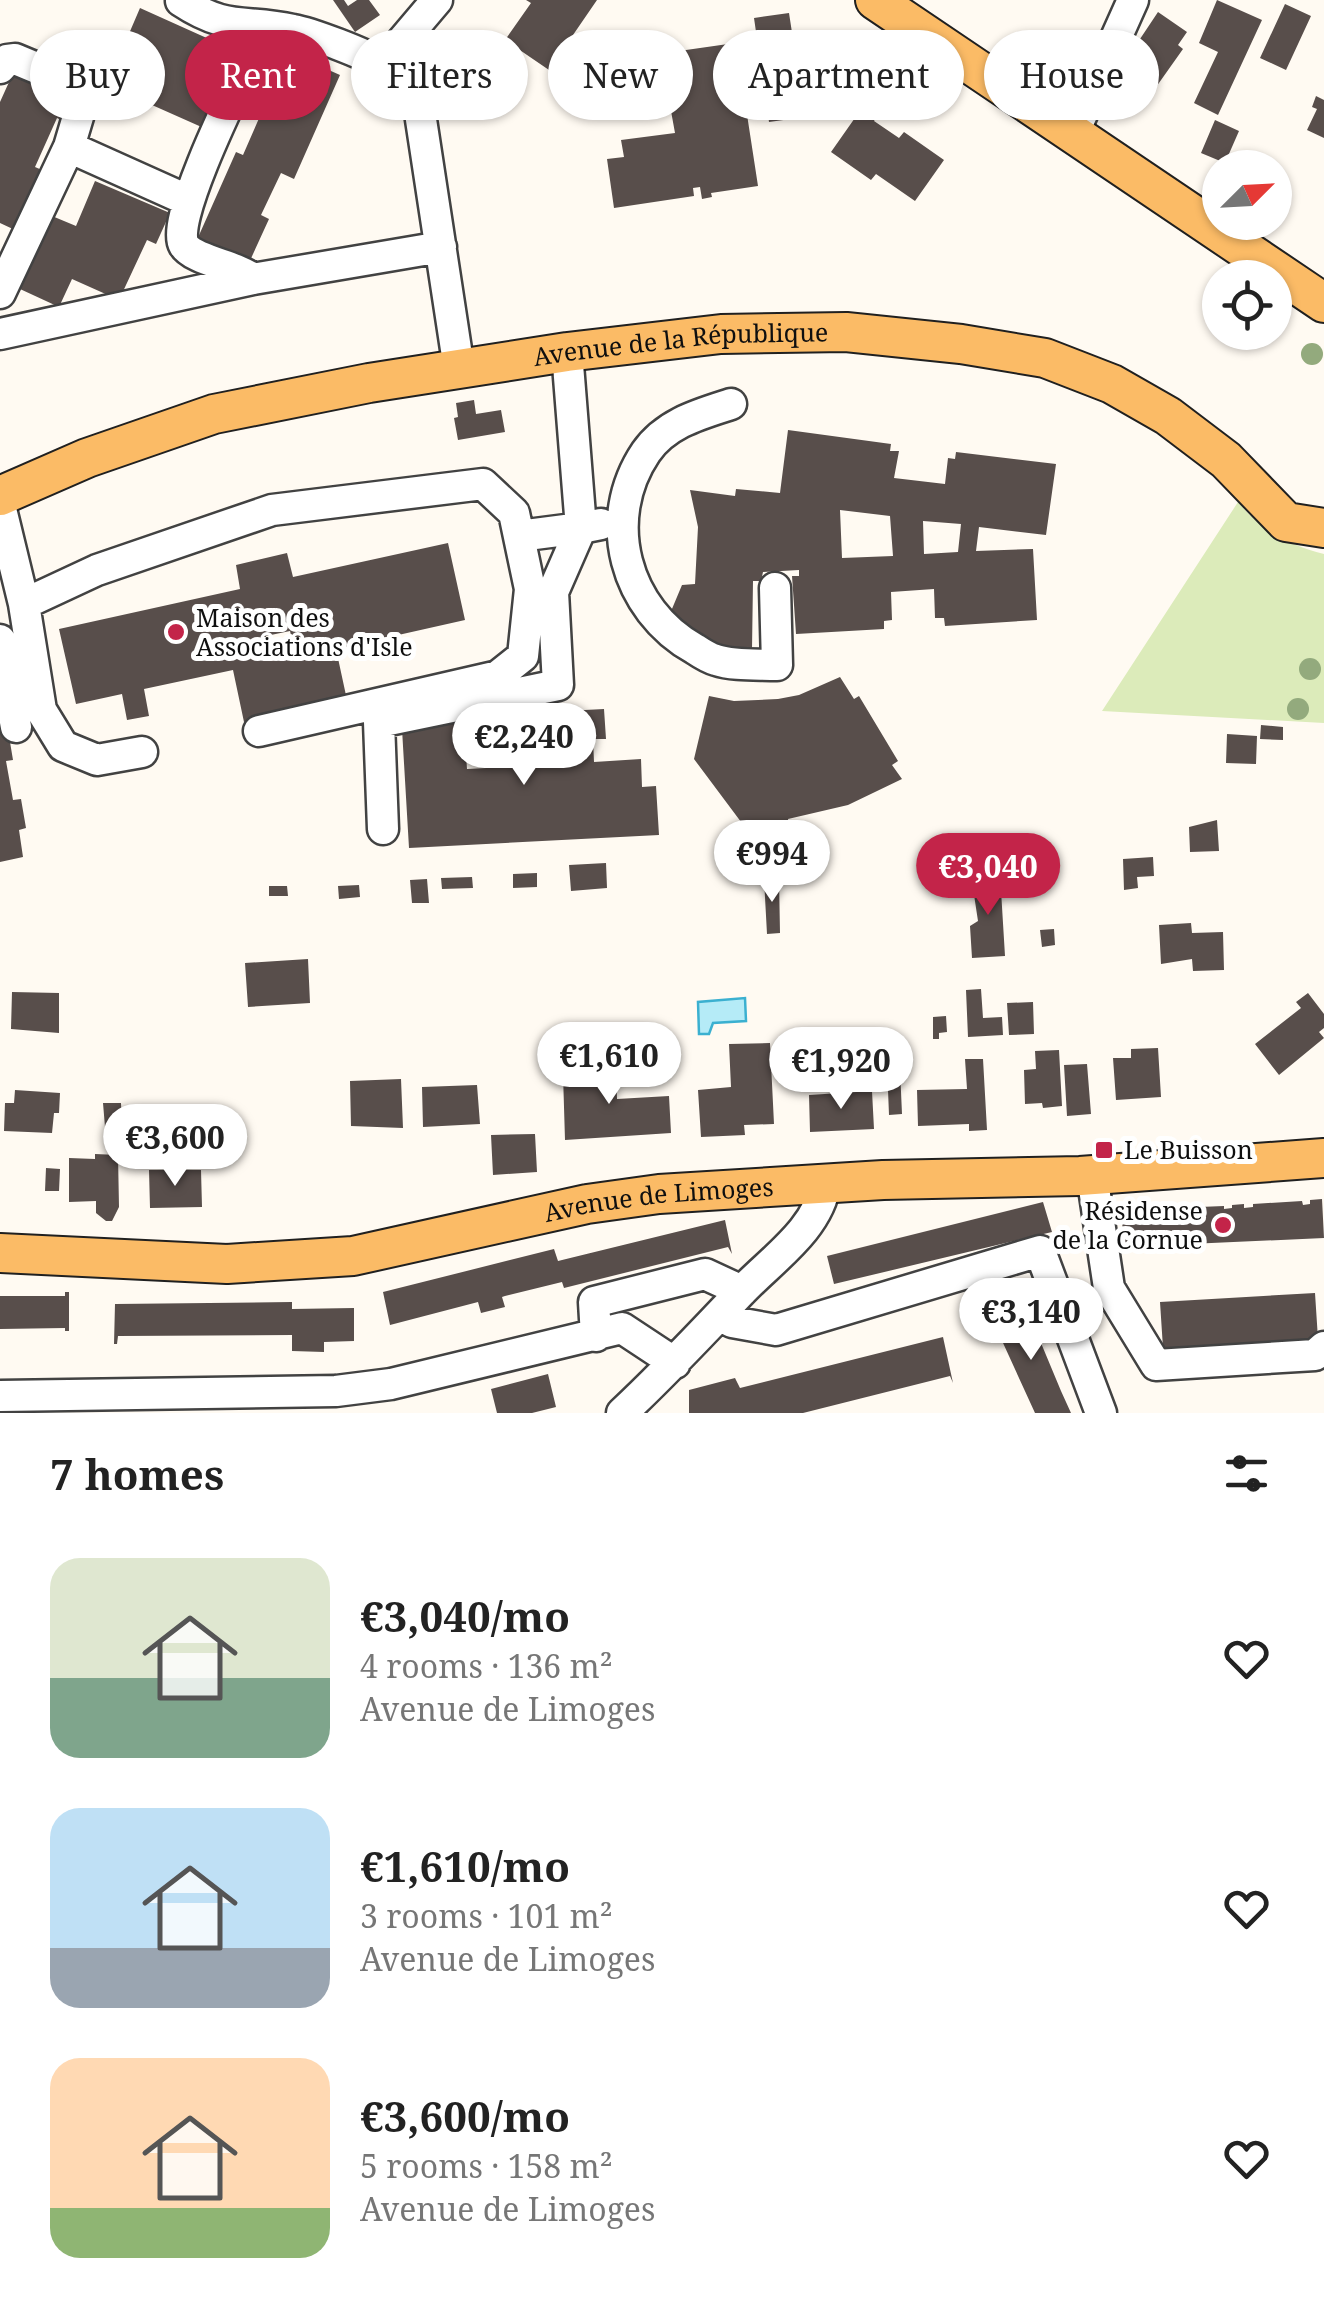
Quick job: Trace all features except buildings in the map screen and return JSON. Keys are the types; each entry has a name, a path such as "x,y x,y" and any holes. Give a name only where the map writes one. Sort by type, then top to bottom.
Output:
{"main road":[{"path":"874,0 1324,303"},
{"name":"Avenue de la République","path":"0,496 87,458 214,414 567,352 721,334 846,332 1045,358 1112,384 1168,416 1226,460 1286,522 1324,528"},
{"name":"Avenue de Limoges","path":"0,1252 226,1264 353,1256 586,1204 659,1194 883,1180 1092,1175 1324,1158"}],"street":[{"path":"411,30 437,0"},
{"path":"1073,134 1133,0"},
{"path":"181,1 223,23 294,30 351,52"},
{"path":"254,279 192,252 180,232 187,200 265,27"},
{"path":"0,68 7,60 16,59 75,84 83,100 69,147 13,236 0,293"},
{"path":"421,120 459,369"},
{"path":"69,147 187,200"},
{"path":"0,334 254,279 441,246"},
{"path":"383,828 379,722 558,685 554,592 580,528 567,352"},
{"path":"732,404 680,420 647,450 624,499 621,520 626,567 646,606 671,636 715,660 777,665 775,588"},
{"path":"24,604 97,570 272,510 483,484 514,512 530,590 523,656 498,676 259,731"},
{"path":"0,505 24,604 40,710 63,746 96,760 142,752"},
{"path":"519,536 621,520"},
{"path":"0,640 16,727"},
{"path":"1092,1175 1109,1288 1156,1364 1315,1355 1324,1347"},
{"path":"622,1413 676,1363 742,1290 802,1232 823,1200 825,1184"},
{"path":"720,1315 732,1322 776,1330 1040,1251 1101,1413"},
{"path":"596,1336 594,1302 705,1274 742,1290"},
{"path":"0,1396 336,1391 391,1384 622,1328 676,1363"}],"green space":[{"path":"1238,502 1276,535 1324,554 1324,723 1102,711"}],"water":[{"path":"745,998 746,1021 713,1023 709,1034 699,1034 698,1002"}],"place":[{"name":"Maison des Associations d'Isle","path":"176,632"},
{"name":"Le Buisson","path":"1104,1150"},
{"name":"Résidense de la Cornue","path":"1223,1225"}]}
